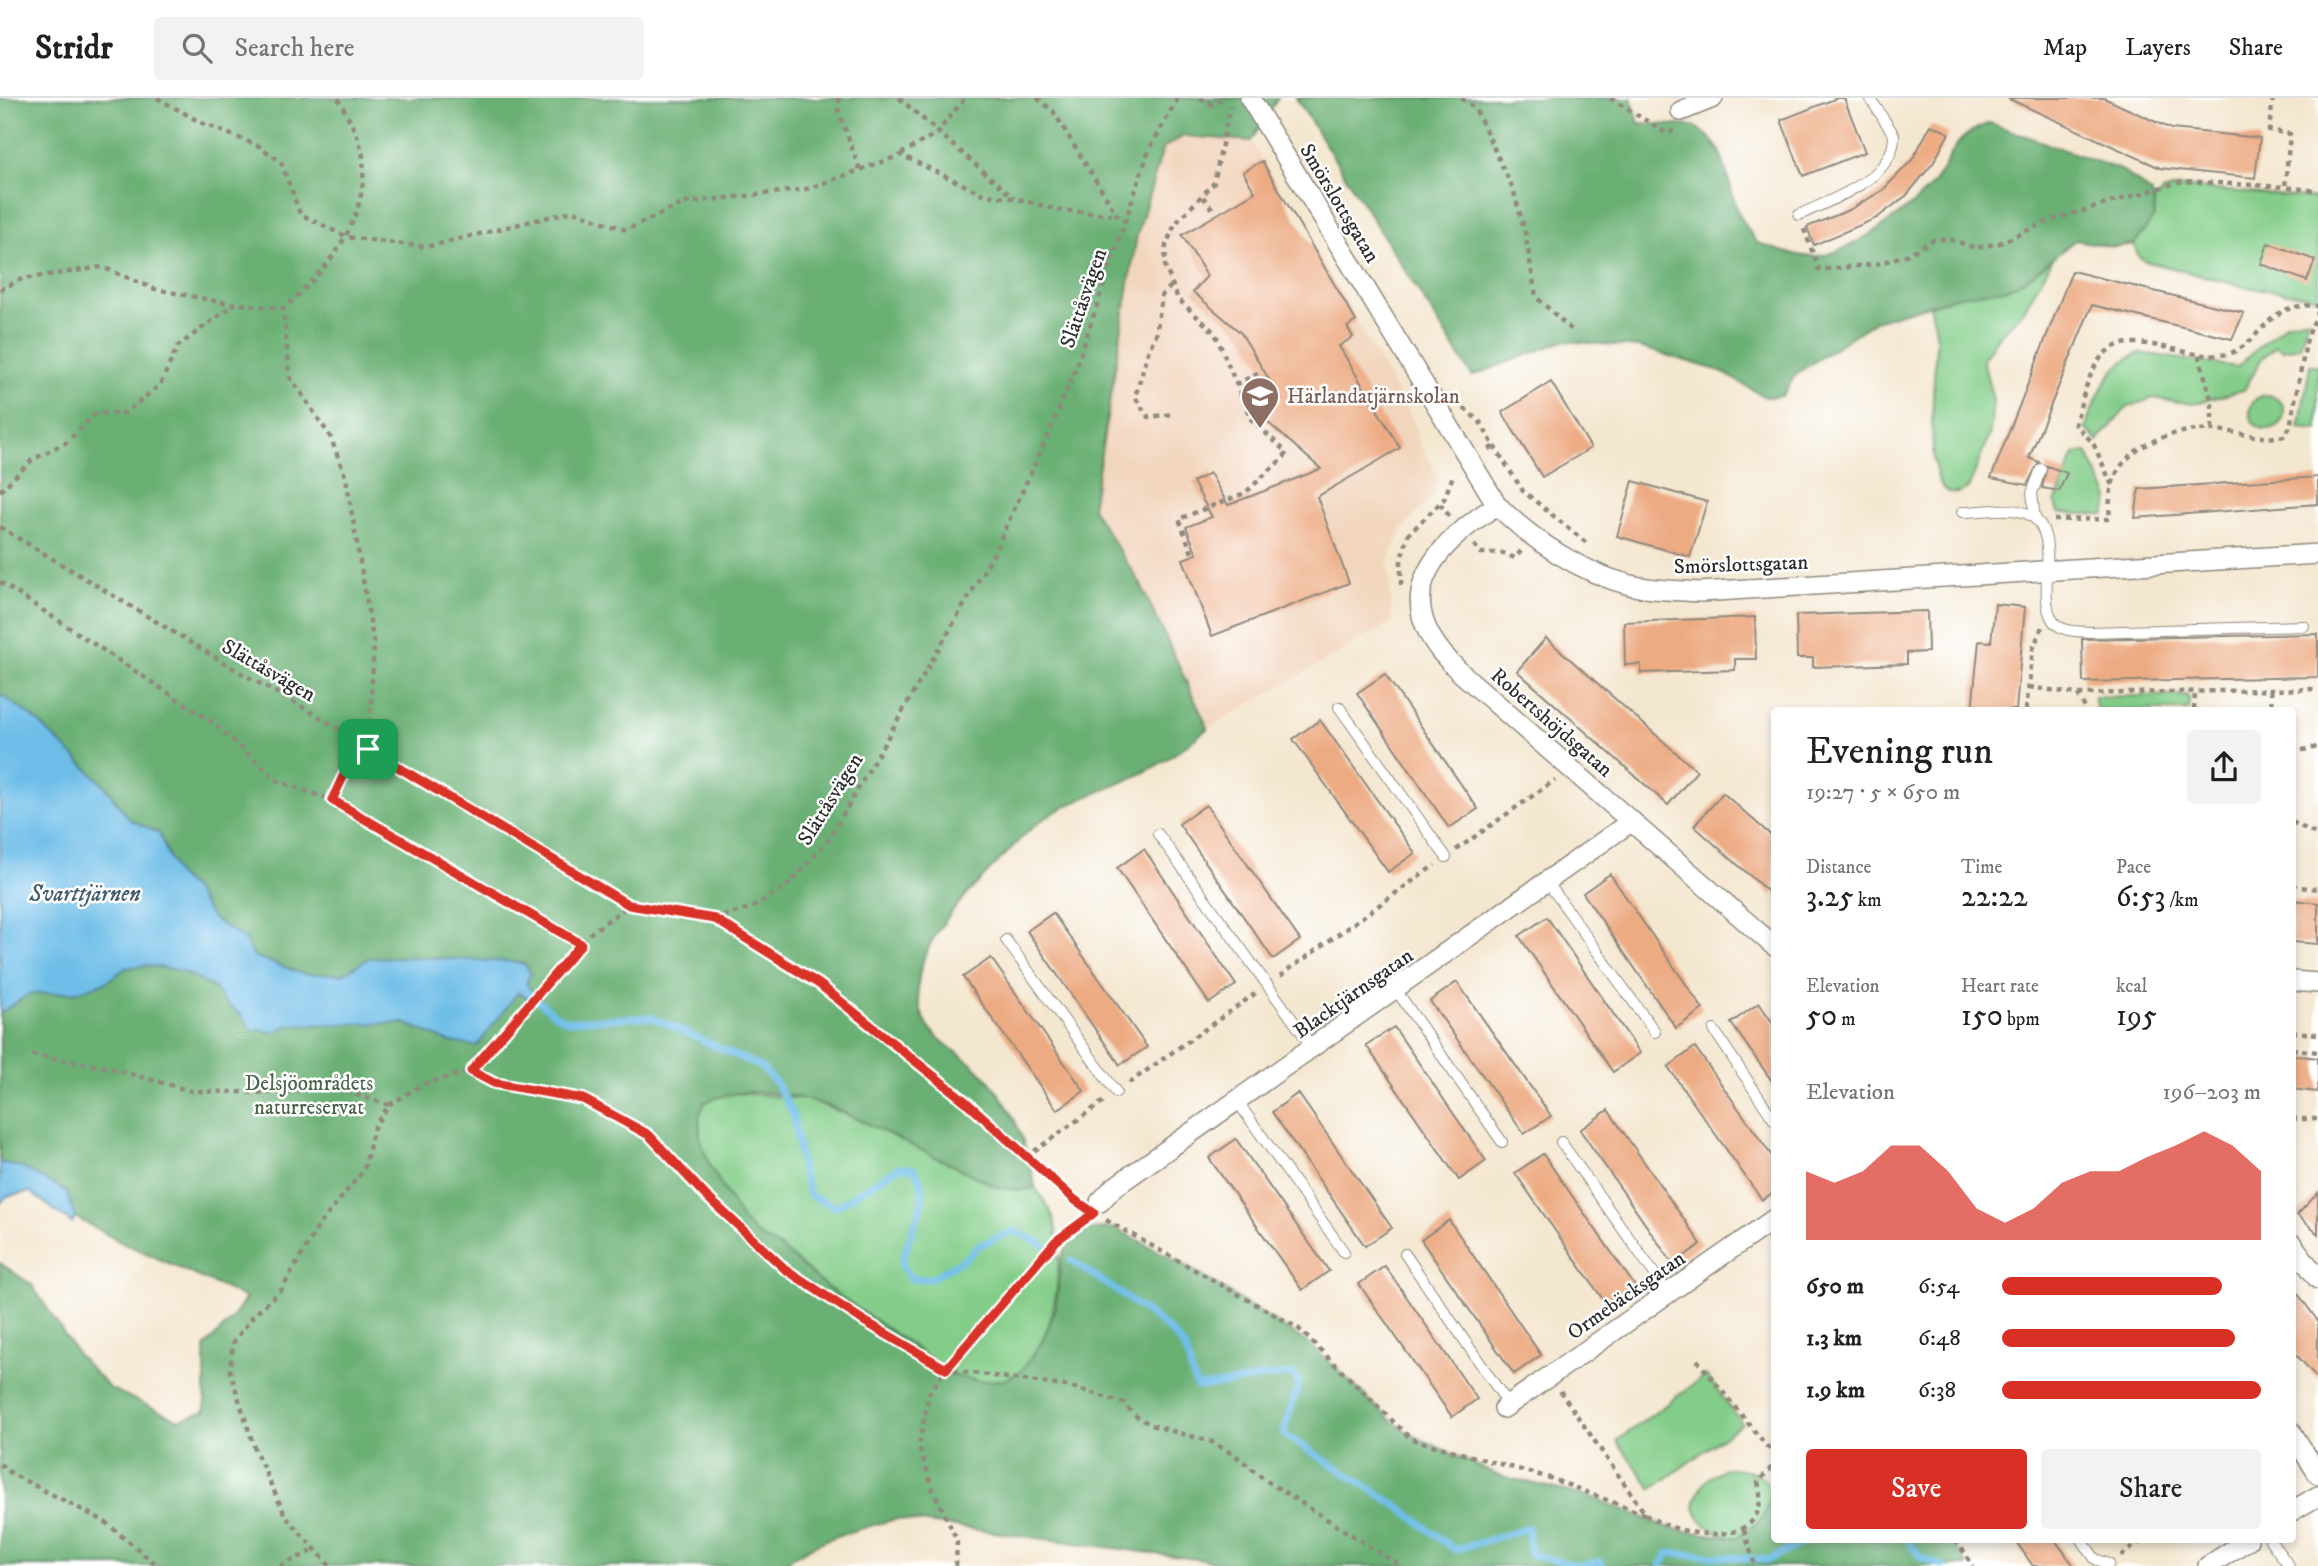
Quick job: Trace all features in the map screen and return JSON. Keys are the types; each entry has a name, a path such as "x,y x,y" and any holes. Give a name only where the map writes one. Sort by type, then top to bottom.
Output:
{"street":[{"name":"Smörslottsgatan","path":"1250,98 1497,505 1532,536 1576,563 1630,585 1700,592 2318,554"},
{"path":"1681,111 1713,98"},
{"name":"Robertshöjdsgatan","path":"1497,505 1461,530 1436,553 1427,569 1421,602 1430,638 1441,655 1771,943"},
{"name":"Blacktjärnsgatan","path":"1097,1208 1113,1188 1548,883 1632,821"},
{"path":"2296,981 2318,983"},
{"name":"Ormebäcksgatan","path":"1506,1406 1771,1221"},
{"path":"2296,1249 2318,1279"},
{"path":"2296,1439 2318,1475"},
{"path":"2296,1509 2318,1496"},
{"path":"2208,1566 2243,1543"}],"lane":[{"path":"1799,215 1872,176 1892,154 1894,135 1870,98"},
{"path":"2040,469 2032,493 2035,519 2043,534 2048,570 2048,610 2053,621 2071,631 2304,626"},
{"path":"1962,512 2026,513 2035,519"},
{"path":"1339,707 1446,857"},
{"path":"1158,834 1313,1048"},
{"path":"1548,883 1655,1032"},
{"path":"1006,940 1116,1092"},
{"path":"1396,990 1502,1142"},
{"path":"1714,1030 1771,1116"},
{"path":"1237,1101 1344,1252"},
{"path":"1561,1142 1668,1293"},
{"path":"1405,1254 1506,1406"},
{"path":"2084,1543 2095,1559 2109,1564"},
{"path":"2272,1543 2289,1566"}],"path":[{"path":"158,98 202,123 259,146 281,162 300,214 347,237 426,247 573,211 626,230 684,203 807,189 901,155 937,133 965,98"},
{"path":"283,309 326,267 347,237 360,199 363,156 338,98"},
{"path":"839,98 838,110 860,170"},
{"path":"899,98 1015,198"},
{"path":"1037,98 1053,111 1117,215 1125,221"},
{"name":"Slättåsvägen","path":"0,527 629,905 715,919 755,906 791,883 829,839 994,553 1077,365 1149,150 1178,98"},
{"path":"1200,98 1213,105 1223,98"},
{"path":"1192,553 1179,519 1245,493 1285,456 1286,452 1251,419 1215,333 1185,307 1171,286 1164,255 1169,234 1187,209 1203,197 1214,183 1232,98"},
{"path":"1461,98 1475,108 1513,189 1525,232 1536,297 1573,331"},
{"path":"2273,98 2269,130 2290,134 2285,187"},
{"path":"901,155 985,195 1015,198 1057,210 1117,215"},
{"path":"1799,215 1819,270 1877,264 1909,254 1933,240 1949,239 1976,248 2000,243 2048,221 2183,181 2318,191"},
{"path":"1203,197 1215,212"},
{"path":"0,290 22,279 102,267 155,289 283,309"},
{"path":"1171,286 1161,295 1156,335 1149,349 1135,397 1148,417 1174,414"},
{"path":"0,491 32,460 67,442 96,413 125,413 160,385 178,346 236,303"},
{"path":"2112,485 2092,443 2074,424 2099,359 2116,346 2136,343 2199,355 2228,354 2271,319 2292,306 2318,306"},
{"path":"283,309 290,377 330,436 346,478 374,645 368,749 350,762 332,800"},
{"path":"2035,519 2109,519 2112,485 2122,467 2149,441 2212,429 2272,439 2284,436 2290,427 2306,338 2318,312"},
{"path":"2199,355 2212,403 2212,429"},
{"path":"1236,385 1259,372"},
{"path":"1455,398 1480,422 1523,491 1594,549"},
{"path":"1401,588 1401,559 1408,535 1440,504 1452,474 1494,446"},
{"path":"1440,504 1481,553 1503,553 1515,558 1532,536"},
{"path":"0,582 211,721 278,781 332,800 581,944"},
{"path":"2026,707 2033,649 2048,610"},
{"path":"2029,687 2078,694 2318,689"},
{"path":"2271,690 2272,707"},
{"path":"2194,707 2195,692"},
{"path":"2078,694 2084,707"},
{"path":"2296,751 2318,747"},
{"path":"1026,1157 1558,777 1567,784"},
{"path":"2296,824 2318,835"},
{"path":"2296,886 2318,889"},
{"path":"330,1566 286,1517 255,1450 230,1371 233,1343 253,1316 282,1289 319,1225 364,1170 374,1127 390,1105 423,1084 471,1071 588,935 629,905"},
{"path":"715,919 829,992 965,1101 1075,1200 1097,1208 1298,1328 1411,1439 1550,1478 1646,1515 1661,1525 1726,1534 1744,1530 1758,1513 1762,1498 1758,1482 1771,1468"},
{"path":"2296,1032 2318,1034"},
{"path":"2296,1049 2318,1052"},
{"path":"32,1055 106,1067 191,1091 280,1093 328,1086 390,1105"},
{"path":"471,1071 494,1083 583,1099 649,1135 706,1196 785,1269 864,1321 946,1369 1072,1387 1115,1399 1152,1425 1212,1442 1239,1458 1264,1479 1400,1566"},
{"path":"2296,1119 2318,1119"},
{"path":"956,1566 957,1540 933,1490 919,1446 929,1394 946,1369 1056,1241 1097,1208"},
{"path":"1697,1360 1710,1371 1771,1451"},
{"path":"1549,1376 1646,1515"},
{"path":"0,1464 12,1474 104,1521 158,1566"},
{"path":"1744,1530 1754,1564"},
{"path":"1958,1543 1973,1566"},
{"path":"2109,1564 2138,1543"},
{"path":"280,1566 317,1549"}],"shaded area":[{"name":"Härlandatjärnskolan","path":"1184,136 1251,141 1412,418 1419,442 1438,476 1433,495 1404,528 1388,561 1392,622 1208,728 1141,585 1092,509 1137,235 1163,148"}],"green space":[{"name":"Delsjöområdets naturreservat","path":"0,98 1278,98 1251,141 1184,136 1163,148 1137,235 1092,508 1141,585 1208,728 1181,750 1152,768 1062,808 1023,836 952,912 926,952 919,974 918,996 924,1019 938,1038 984,1075 1006,1103 1021,1134 1035,1187 1024,1190 999,1188 835,1108 770,1093 737,1093 705,1102 699,1116 700,1138 710,1166 742,1220 758,1236 781,1248 828,1288 956,1376 978,1381 1004,1380 1021,1371 1040,1345 1056,1306 1061,1258 1067,1245 1087,1229 1115,1228 1187,1266 1311,1345 1392,1421 1412,1435 1497,1475 1591,1497 1673,1529 1737,1538 1760,1520 1768,1507 1771,1494 1771,1543 1953,1543 1968,1566 1248,1566 896,1519 821,1542 781,1566 0,1566 0,1263 32,1285 77,1354 109,1388 179,1420 205,1411 205,1347 232,1319 246,1298 119,1241 75,1217 65,1191 23,1168 0,1162 0,1013 29,994 76,992 106,982 126,968 146,965 183,971 214,988 225,1003 265,1030 276,1032 288,1025 405,1023 450,1042 477,1046 518,992 527,997 531,990 526,983 524,964 514,962 412,957 369,958 343,974 303,974 253,956 244,939 212,918 194,891 176,874 159,833 129,819 104,785 35,719 0,694"},
{"path":"1296,98 1631,98 1639,123 1694,126 1708,136 1720,151 1738,213 1756,242 1802,256 1818,256 1846,247 1894,219 1930,187 1953,150 1966,135 1990,123 2123,171 2152,193 2155,216 2134,244 2114,247 2075,240 2032,275 2009,288 1958,296 1875,321 1796,374 1782,396 1765,397 1720,371 1639,347 1563,341 1472,376"},
{"path":"2182,187 2318,199 2318,297 2246,287 2145,261 2138,256 2134,244 2155,216 2154,201 2162,192"},
{"path":"2056,253 2023,312 1998,337 1983,360 1993,400 1990,433 1969,487 1951,493 1940,483 1934,462 1932,433 1936,332 1929,306 1958,296 2009,288 2032,275"},
{"path":"2308,318 2300,347 2282,350 2276,346 2262,358 2244,390 2193,404 2153,398 2127,407 2098,441 2085,428 2105,383 2119,365 2129,358 2140,353 2237,367 2286,323"},
{"path":"2310,365 2318,365 2318,430 2299,428"},
{"path":"2267,395 2279,400 2284,412 2279,424 2267,429 2255,424 2250,412 2255,400"},
{"path":"2087,452 2109,498 2105,515 2058,513 2055,503 2074,454"},
{"path":"2186,695 2189,698 2189,707 2096,707 2094,697"},
{"path":"736,1093 807,1099 872,1125 999,1188 1024,1190 1035,1187 1054,1220 1057,1238 1057,1285 1046,1333 1035,1354 1022,1370 1005,1380 993,1382 956,1376 828,1288 781,1248 758,1236 742,1220 710,1166 700,1138 699,1116 705,1102"},
{"path":"1706,1375 1742,1423 1652,1489 1617,1441"},
{"path":"1728,1468 1742,1469 1759,1475 1771,1488 1768,1506 1761,1518 1738,1538 1711,1529 1701,1521 1694,1508 1698,1494 1715,1474"}],"water":[{"name":"Svarttjärnen","path":"0,694 35,719 104,785 129,819 159,833 176,874 194,891 212,918 244,939 253,956 303,974 343,974 369,958 412,957 515,962 524,964 531,973 526,983 531,990 527,997 518,992 477,1046 450,1042 405,1023 288,1025 277,1032 252,1030 214,988 183,971 146,965 126,968 106,982 76,992 29,994 0,1013"},
{"path":"0,1162 23,1168 66,1191 75,1217 72,1223 30,1192 7,1196 0,1204"}],"building":[{"path":"1837,98 1844,98 1865,152 1803,176 1781,120"},
{"path":"2007,98 2104,98 2171,129 2260,138 2255,178 2160,168"},
{"path":"1931,125 1949,133 1934,162 1907,195 1877,218 1814,245 1807,227 1849,210 1883,190 1912,160"},
{"path":"1262,161 1356,321 1347,327 1353,337 1339,346 1400,448 1317,497 1349,583 1212,636 1183,559 1197,554 1186,527 1212,517 1193,482 1210,473 1228,505 1321,469 1264,419 1281,399 1241,333 1193,292 1207,276 1182,235 1255,192 1243,172"},
{"path":"2268,243 2315,260 2307,281 2261,264"},
{"path":"2072,271 2244,313 2232,339 2092,305 2029,458 2039,462 2027,485 1991,478"},
{"path":"1551,382 1591,448 1542,477 1502,412"},
{"path":"2047,466 2067,473 2059,491 2042,488"},
{"path":"2318,477 2318,504 2135,518 2139,489"},
{"path":"1633,481 1707,502 1690,557 1617,536"},
{"path":"1995,604 2025,607 2016,707 1972,707 1979,641 1991,642"},
{"path":"1927,611 1928,652 1907,653 1907,664 1813,667 1813,658 1797,658 1796,615"},
{"path":"1755,617 1756,659 1735,659 1735,670 1641,673 1641,664 1625,665 1624,622"},
{"path":"2318,634 2318,677 2083,682 2082,639"},
{"path":"1546,638 1697,771 1668,805 1517,671"},
{"path":"1385,674 1478,809 1449,828 1357,693"},
{"path":"1320,720 1415,853 1388,872 1293,739"},
{"path":"1723,793 1771,835 1771,894 1694,826"},
{"path":"1206,805 1300,940 1273,959 1179,824"},
{"path":"1144,849 1236,985 1209,1003 1117,868"},
{"path":"1610,874 1703,1009 1676,1028 1583,893"},
{"path":"2296,900 2318,903 2318,944 2296,942"},
{"path":"1053,913 1147,1047 1120,1065 1027,931"},
{"path":"1547,917 1640,1053 1613,1072 1519,936"},
{"path":"991,958 1084,1091 1057,1110 963,977"},
{"path":"1457,982 1551,1116 1524,1134 1430,1001"},
{"path":"1759,1003 1771,1021 1771,1080 1731,1023"},
{"path":"1394,1027 1486,1161 1459,1180 1366,1045"},
{"path":"1695,1047 1771,1155 1771,1194 1762,1200 1668,1067"},
{"path":"2296,1055 2318,1058 2318,1092 2296,1089"},
{"path":"1298,1093 1392,1228 1365,1246 1272,1112"},
{"path":"1608,1110 1701,1244 1673,1264 1580,1130"},
{"path":"1236,1139 1329,1271 1302,1290 1209,1158"},
{"path":"1543,1154 1637,1289 1609,1308 1515,1173"},
{"path":"2318,1193 2318,1234 2297,1215"},
{"path":"1449,1220 1541,1355 1514,1374 1421,1240"},
{"path":"1385,1266 1477,1399 1452,1417 1359,1284"},
{"path":"2296,1291 2318,1321 2318,1379 2296,1354"},
{"path":"2017,1543 2057,1543 2074,1566 2033,1566"}],"waterway":[{"path":"529,993 555,1015 568,1021 651,1017 761,1067 776,1083 793,1114 802,1171 810,1196 836,1207 899,1167 914,1169 920,1180 921,1204 902,1266 911,1279 932,1278 969,1256 977,1246 1014,1231 1044,1245"},
{"path":"1071,1260 1134,1303 1178,1340 1186,1351 1197,1387 1292,1374 1299,1383 1283,1434 1401,1508 1455,1550 1528,1528 1530,1554 1578,1566"},
{"path":"1660,1566 1669,1553 1769,1560 1802,1543"},
{"path":"1910,1543 1920,1557 1943,1566"},
{"path":"1579,1566 1600,1561 1603,1566"}],"place":[{"name":"Härlandatjärnskolan","path":"1260,430"}],"route":[{"path":"368,749 583,880 629,905 715,919 819,984 965,1101 1075,1200 1094,1213 1056,1241 946,1369 864,1321 785,1269 706,1196 649,1135 583,1099 494,1083 471,1071 581,944 332,800 350,762 368,749"}]}
